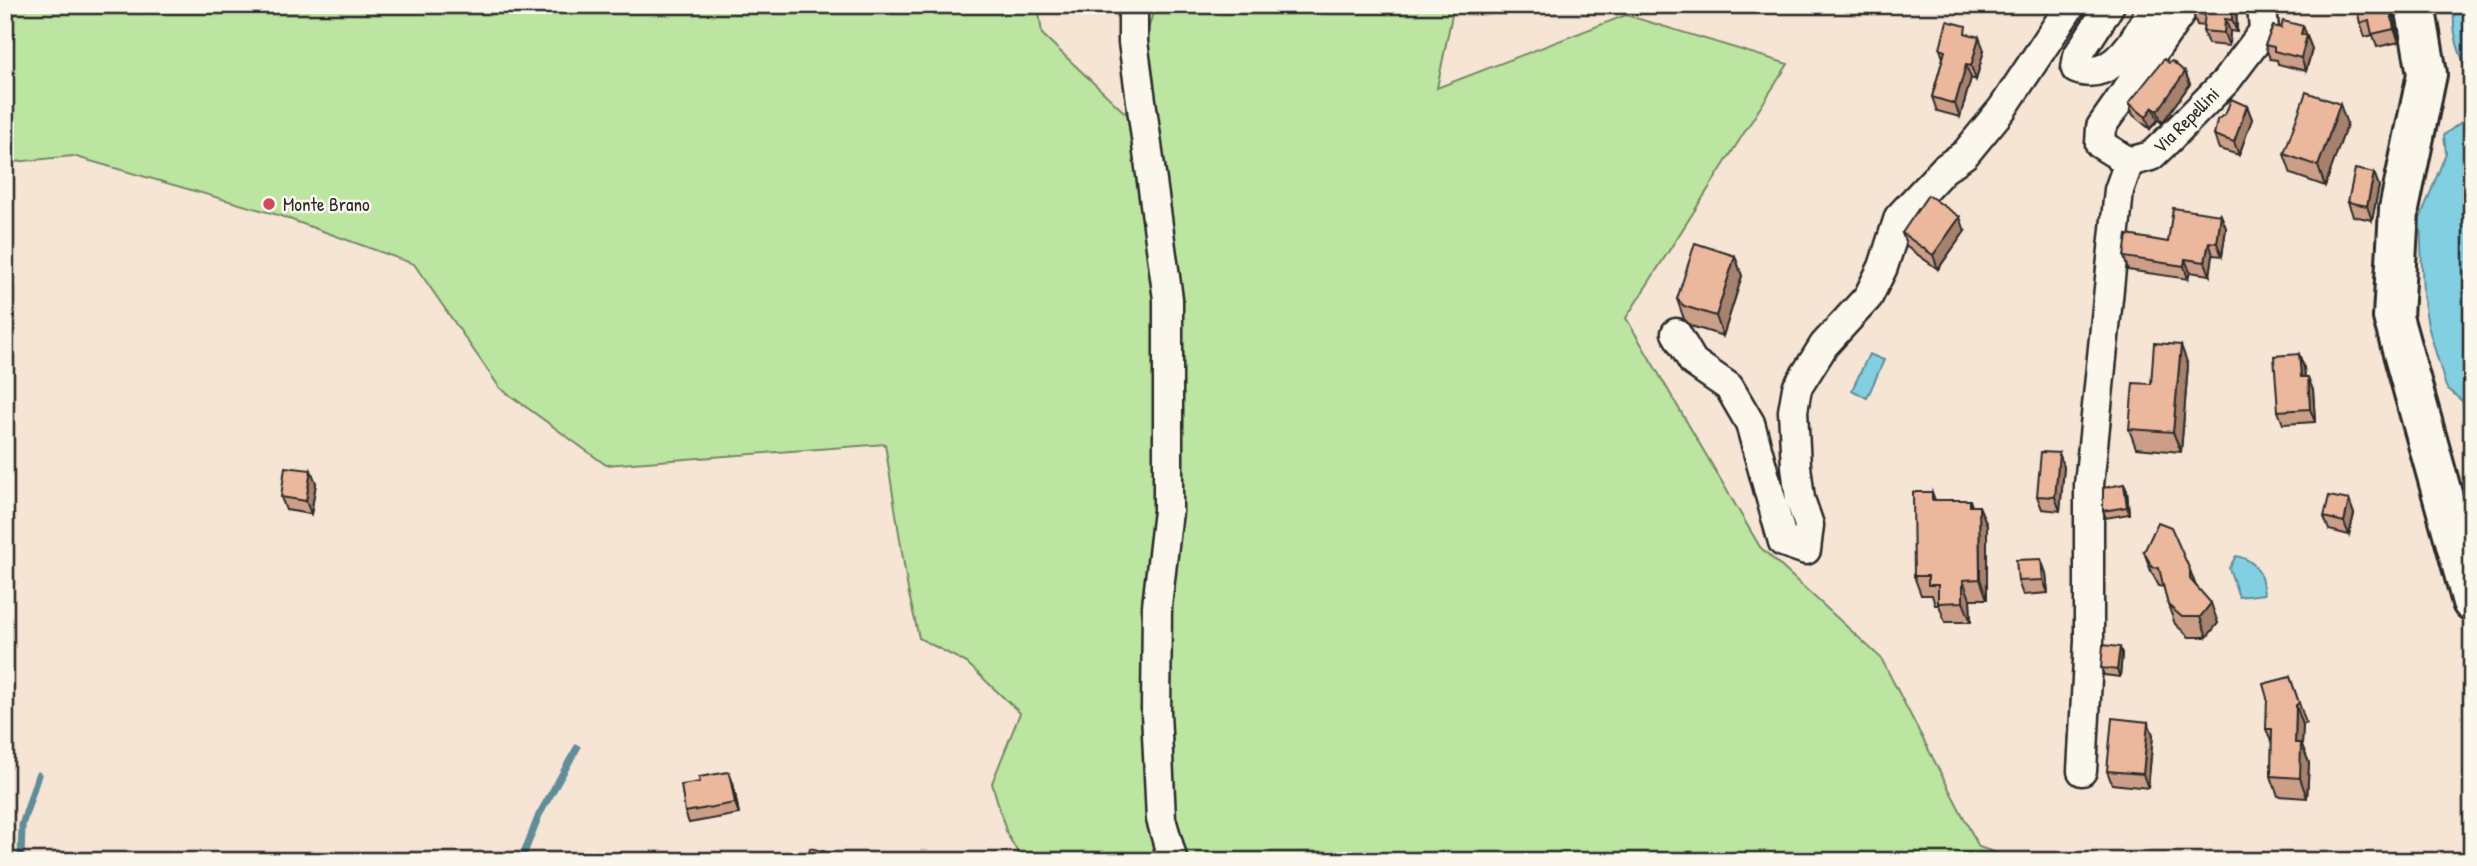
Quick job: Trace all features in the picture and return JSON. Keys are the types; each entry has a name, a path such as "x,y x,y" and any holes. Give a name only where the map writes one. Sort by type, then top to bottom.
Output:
{"main road":[{"path":"2415,5 2427,74 2399,208 2393,317 2472,602"}],"street":[{"path":"1133,5 1136,67 1168,299 1168,511 1157,606 1156,712 1161,819 1172,861"},
{"path":"1676,333 1693,362 1729,387 1750,423 1783,542 1806,550 1809,526 1800,499 1795,453 1793,411 1797,388 1818,353 1868,298 1884,267 1899,217 1944,169 1965,154 2002,109 2071,5"},
{"path":"2110,5 2078,55 2076,69 2086,73 2101,71 2118,58 2141,34 2152,5"},
{"name":"Via Repellini","path":"2181,5 2180,15 2102,127 2099,144 2129,162 2151,156 2226,81 2264,31 2262,5"},
{"path":"2082,771 2089,641 2087,550 2094,427 2119,190 2129,162"}],"green space":[{"path":"5,5 1038,5 1042,34 1125,113 1155,5 1454,5 1437,88 1626,15 1788,64 1626,318 1760,547 1881,658 1979,847 2019,861 1023,861 1007,834 992,783 1020,713 967,663 919,638 908,590 885,444 606,465 500,388 414,264 278,215 73,156 5,163"}],"water":[{"path":"2454,5 2472,5 2472,79 2457,44"},
{"path":"2472,114 2472,425 2467,424 2463,402 2446,387 2428,326 2423,295 2420,219 2446,153 2444,135"},
{"path":"1869,354 1884,360 1867,398 1852,390"},
{"path":"2236,556 2249,561 2257,569 2264,594 2239,597 2229,568"}],"building":[{"path":"2194,5 2232,5 2232,20 2225,19 2224,33 2203,31 2205,14 2193,13"},
{"path":"2356,5 2389,5 2394,29 2372,34 2369,21 2360,23"},
{"path":"1947,21 1966,26 1965,33 1979,37 1971,66 1966,65 1955,104 1932,97 1945,51 1940,49"},
{"path":"2283,21 2303,26 2301,34 2307,35 2301,58 2274,51 2274,47 2265,45 2273,26 2281,28"},
{"path":"2164,59 2169,63 2172,61 2185,72 2160,108 2157,110 2153,107 2146,117 2129,103"},
{"path":"2306,92 2340,104 2318,166 2284,154"},
{"path":"2231,99 2247,106 2234,142 2214,135 2217,120 2226,113"},
{"path":"2355,169 2374,173 2367,206 2348,202"},
{"path":"1928,195 1960,217 1933,255 1902,233"},
{"path":"2173,208 2221,215 2217,243 2209,242 2205,262 2185,259 2184,266 2124,257 2127,235 2168,242"},
{"path":"1695,243 1735,256 1716,316 1684,306 1677,299"},
{"path":"2154,343 2181,345 2173,432 2129,429 2133,383 2151,384"},
{"path":"2299,354 2301,377 2308,377 2310,409 2278,411 2274,356"},
{"path":"2041,452 2059,453 2055,497 2037,496"},
{"path":"285,467 311,470 306,501 281,497"},
{"path":"2124,484 2127,507 2103,511 2103,488"},
{"path":"1913,492 1932,492 1932,500 1970,500 1970,506 1979,506 1980,579 1963,580 1963,602 1938,603 1938,585 1928,585 1928,576 1914,576"},
{"path":"2329,496 2349,500 2344,522 2324,517"},
{"path":"2158,522 2171,527 2190,570 2190,579 2211,603 2200,617 2182,617 2168,605 2159,568 2152,567 2144,552"},
{"path":"2041,559 2043,580 2018,581 2016,560"},
{"path":"2103,645 2120,647 2117,670 2101,668"},
{"path":"2290,677 2299,703 2296,705 2295,743 2301,743 2300,778 2271,776 2272,729 2266,729 2267,698 2263,684"},
{"path":"2112,718 2148,722 2143,774 2107,771"},
{"path":"729,772 735,803 685,812 681,785 700,782 699,777"},
{"path":"810,848 846,857 845,861 807,861"}],"waterway":[{"path":"521,861 539,815 577,748"},
{"path":"21,861 22,825 38,775"}],"place":[{"name":"Monte Brano","path":"269,204"}]}
